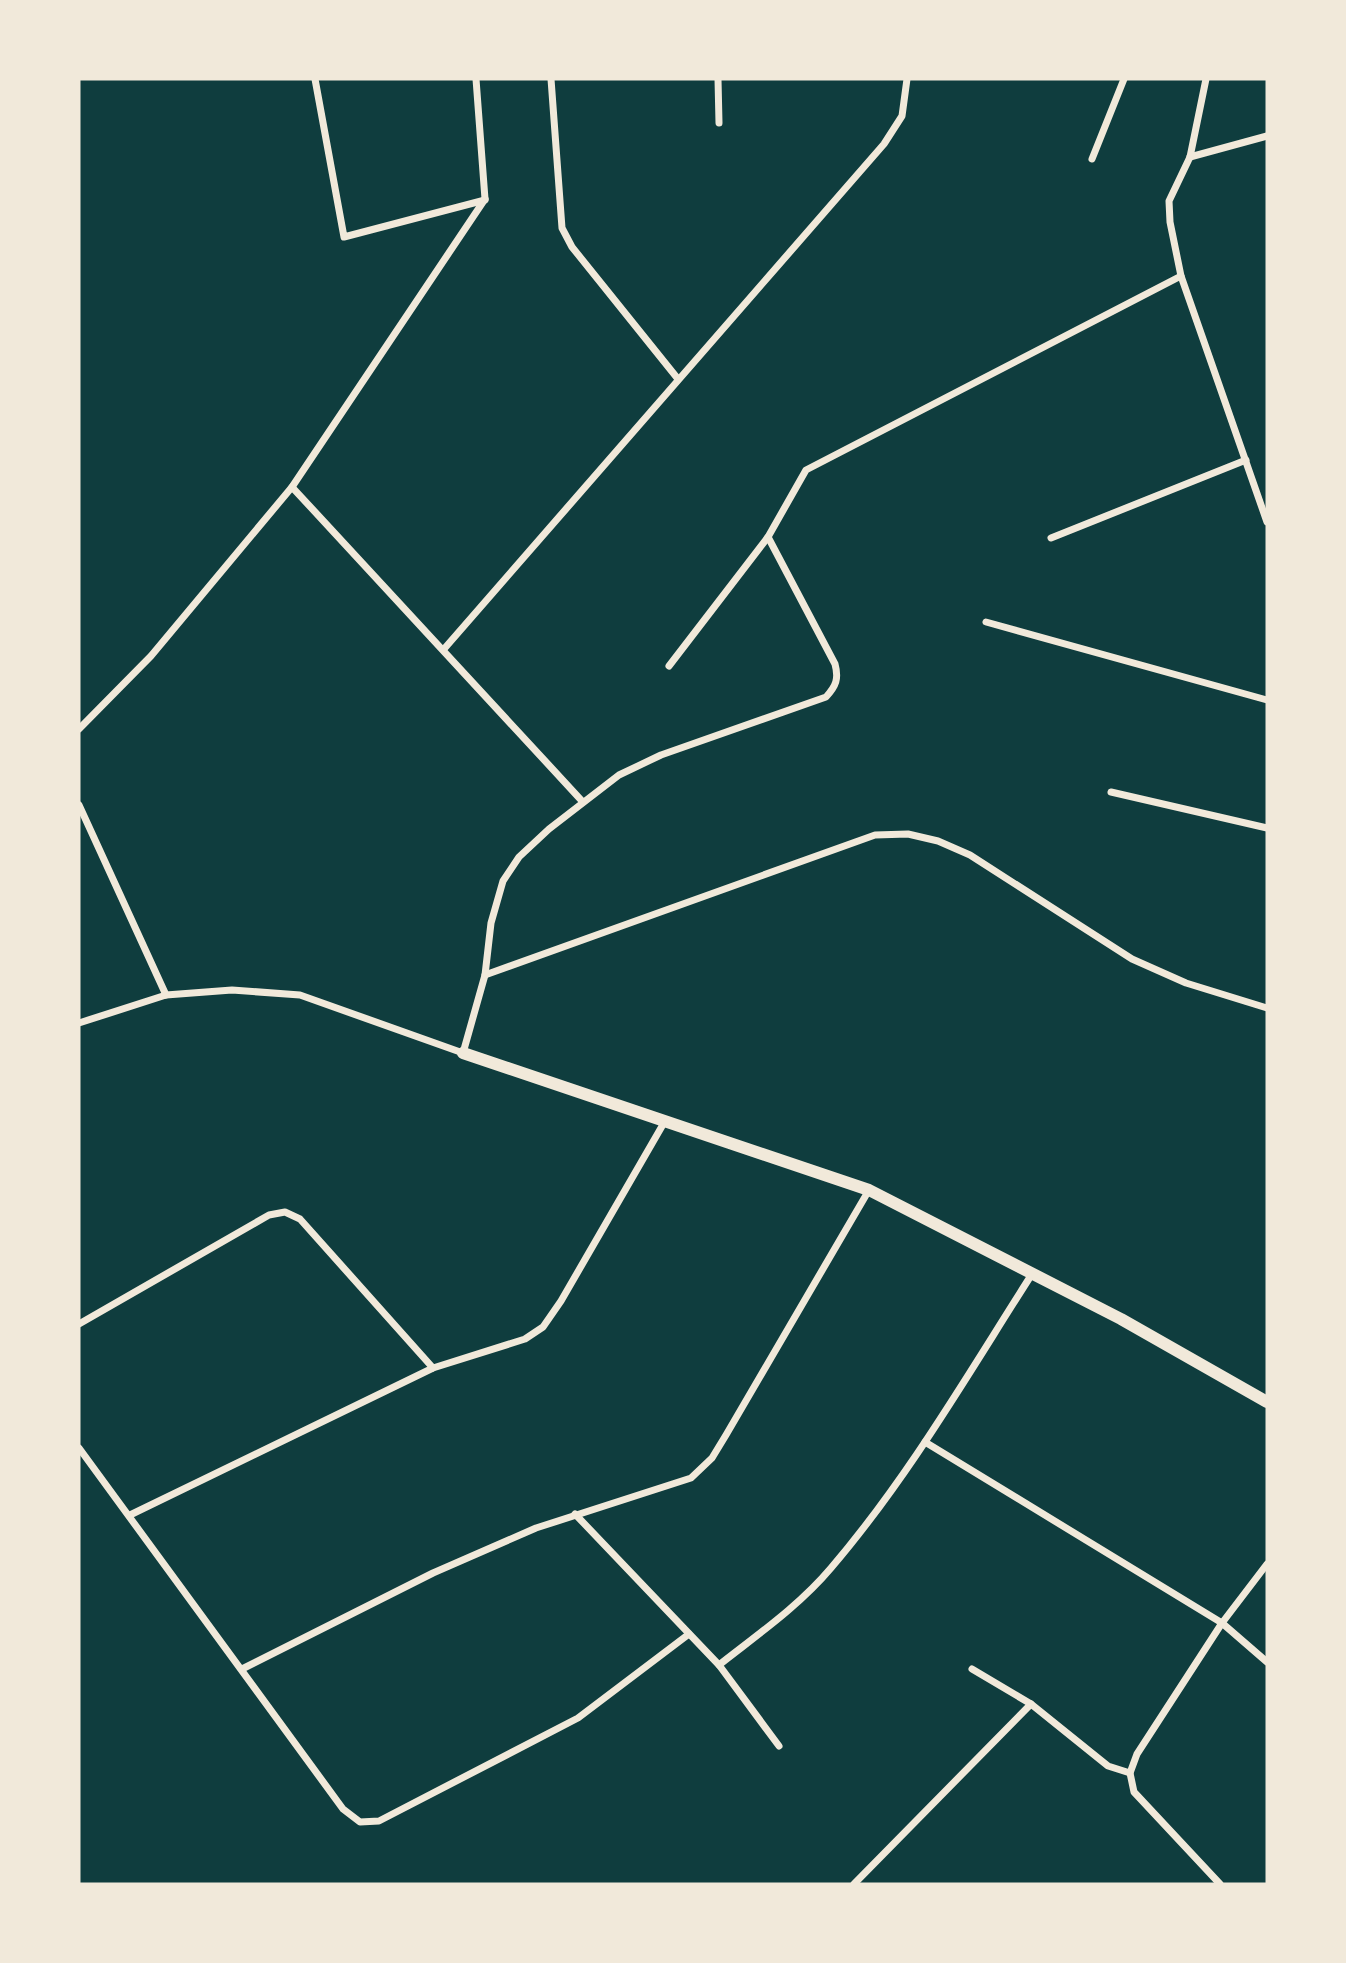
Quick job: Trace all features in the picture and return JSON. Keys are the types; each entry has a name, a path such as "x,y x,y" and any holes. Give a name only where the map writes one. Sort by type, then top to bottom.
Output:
{"street":[{"path":"315,79 344,237 485,200"},
{"path":"79,729 151,656 292,487 485,200 476,79"},
{"path":"551,79 562,228 572,247 678,379"},
{"path":"718,79 719,123"},
{"path":"444,649 884,144 902,116 907,79"},
{"path":"1092,159 1124,79"},
{"path":"1206,79 1190,157 1169,201 1170,222 1181,276 1267,522"},
{"path":"1190,157 1267,135"},
{"path":"669,666 768,537 806,470 1181,276"},
{"path":"1051,538 1246,460"},
{"path":"292,487 583,802"},
{"path":"463,1054 485,975 491,923 503,881 519,857 619,775 661,755 826,697 835,688 838,677 835,664 768,537"},
{"path":"986,622 1267,700"},
{"path":"1111,792 1267,828"},
{"path":"79,805 166,995"},
{"path":"485,975 875,835 908,834 938,841 970,855 1074,925 1132,959 1186,984 1267,1008"},
{"path":"79,1023 166,995 232,989 300,995 463,1054 869,1191 1121,1320 1267,1402"},
{"path":"130,1515 433,1368 505,1348 543,1327 561,1301 665,1120"},
{"path":"242,1669 433,1573 575,1514 691,1478 712,1458 869,1191"},
{"path":"79,1324 269,1215 285,1212 300,1219 433,1368"},
{"path":"719,1665 795,1606 831,1569 925,1442 1032,1274"},
{"path":"925,1442 1222,1623 1267,1662"},
{"path":"79,1448 343,1809 360,1822 379,1821 578,1718 689,1634"},
{"path":"575,1514 719,1665 779,1746"},
{"path":"1220,1884 1134,1792 1130,1773 1137,1754 1222,1623 1267,1564"},
{"path":"972,1669 1031,1704 1108,1766 1130,1773"},
{"path":"854,1884 1031,1704"}]}
